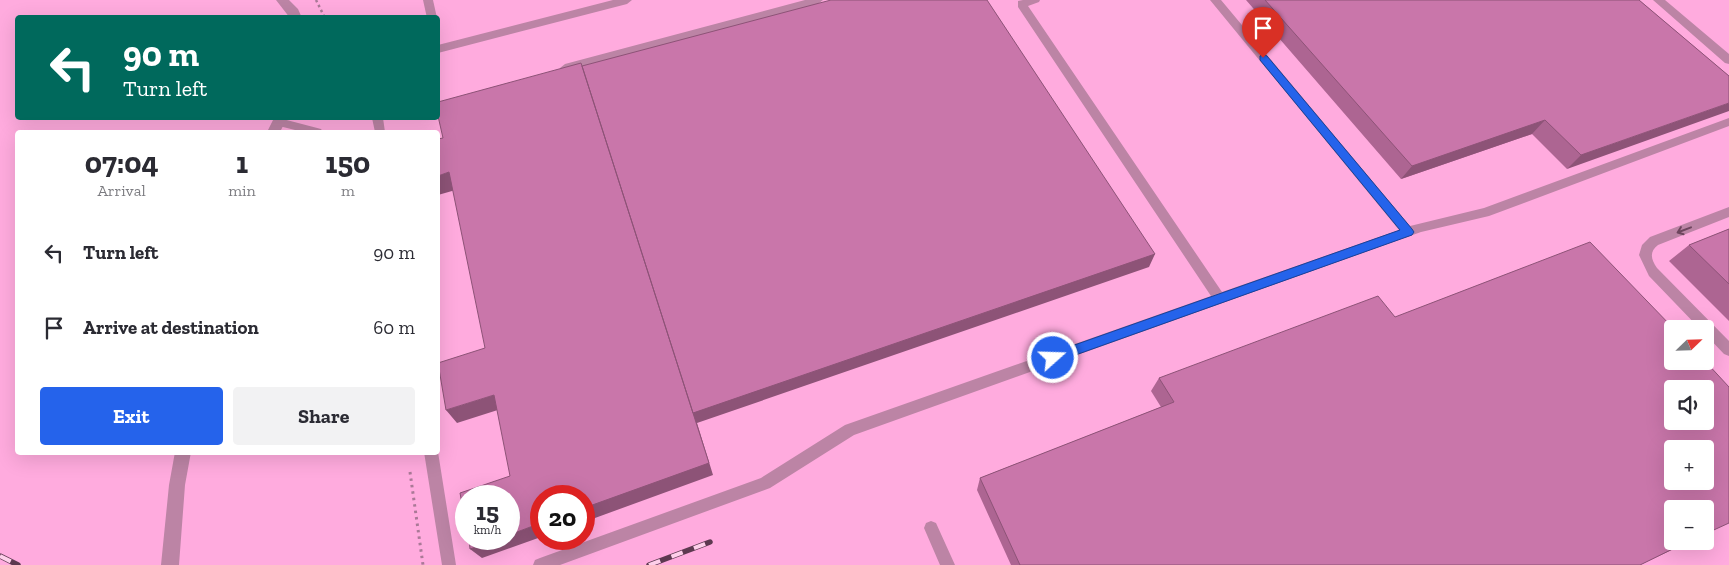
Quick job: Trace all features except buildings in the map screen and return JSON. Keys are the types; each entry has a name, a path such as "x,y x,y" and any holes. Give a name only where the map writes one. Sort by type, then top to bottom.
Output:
{"street":[{"path":"282,0 295,15"},
{"path":"170,565 177,485 182,455"}],"lane":[{"path":"428,0 431,15"},
{"path":"440,47 627,0"},
{"path":"552,72 818,0"},
{"path":"1035,0 1022,4 1220,298"},
{"path":"1215,0 1408,232"},
{"path":"1658,0 1729,60"},
{"path":"540,565 765,483 850,430 1408,232 1485,213 1729,122"},
{"path":"278,124 306,130"},
{"path":"1729,212 1654,241 1647,246 1645,252 1646,261 1653,272 1729,350"},
{"path":"431,455 449,565"},
{"path":"931,528 948,565"}],"path":[{"path":"316,0 323,15"},
{"path":"408,462 423,565"}],"shaded area":[{"path":"0,0 1729,0 1729,565 0,565"}],"railway":[{"path":"649,565 710,542"},
{"path":"0,556 18,565"}],"route":[{"path":"1053,358 1408,232 1263,58"}]}
